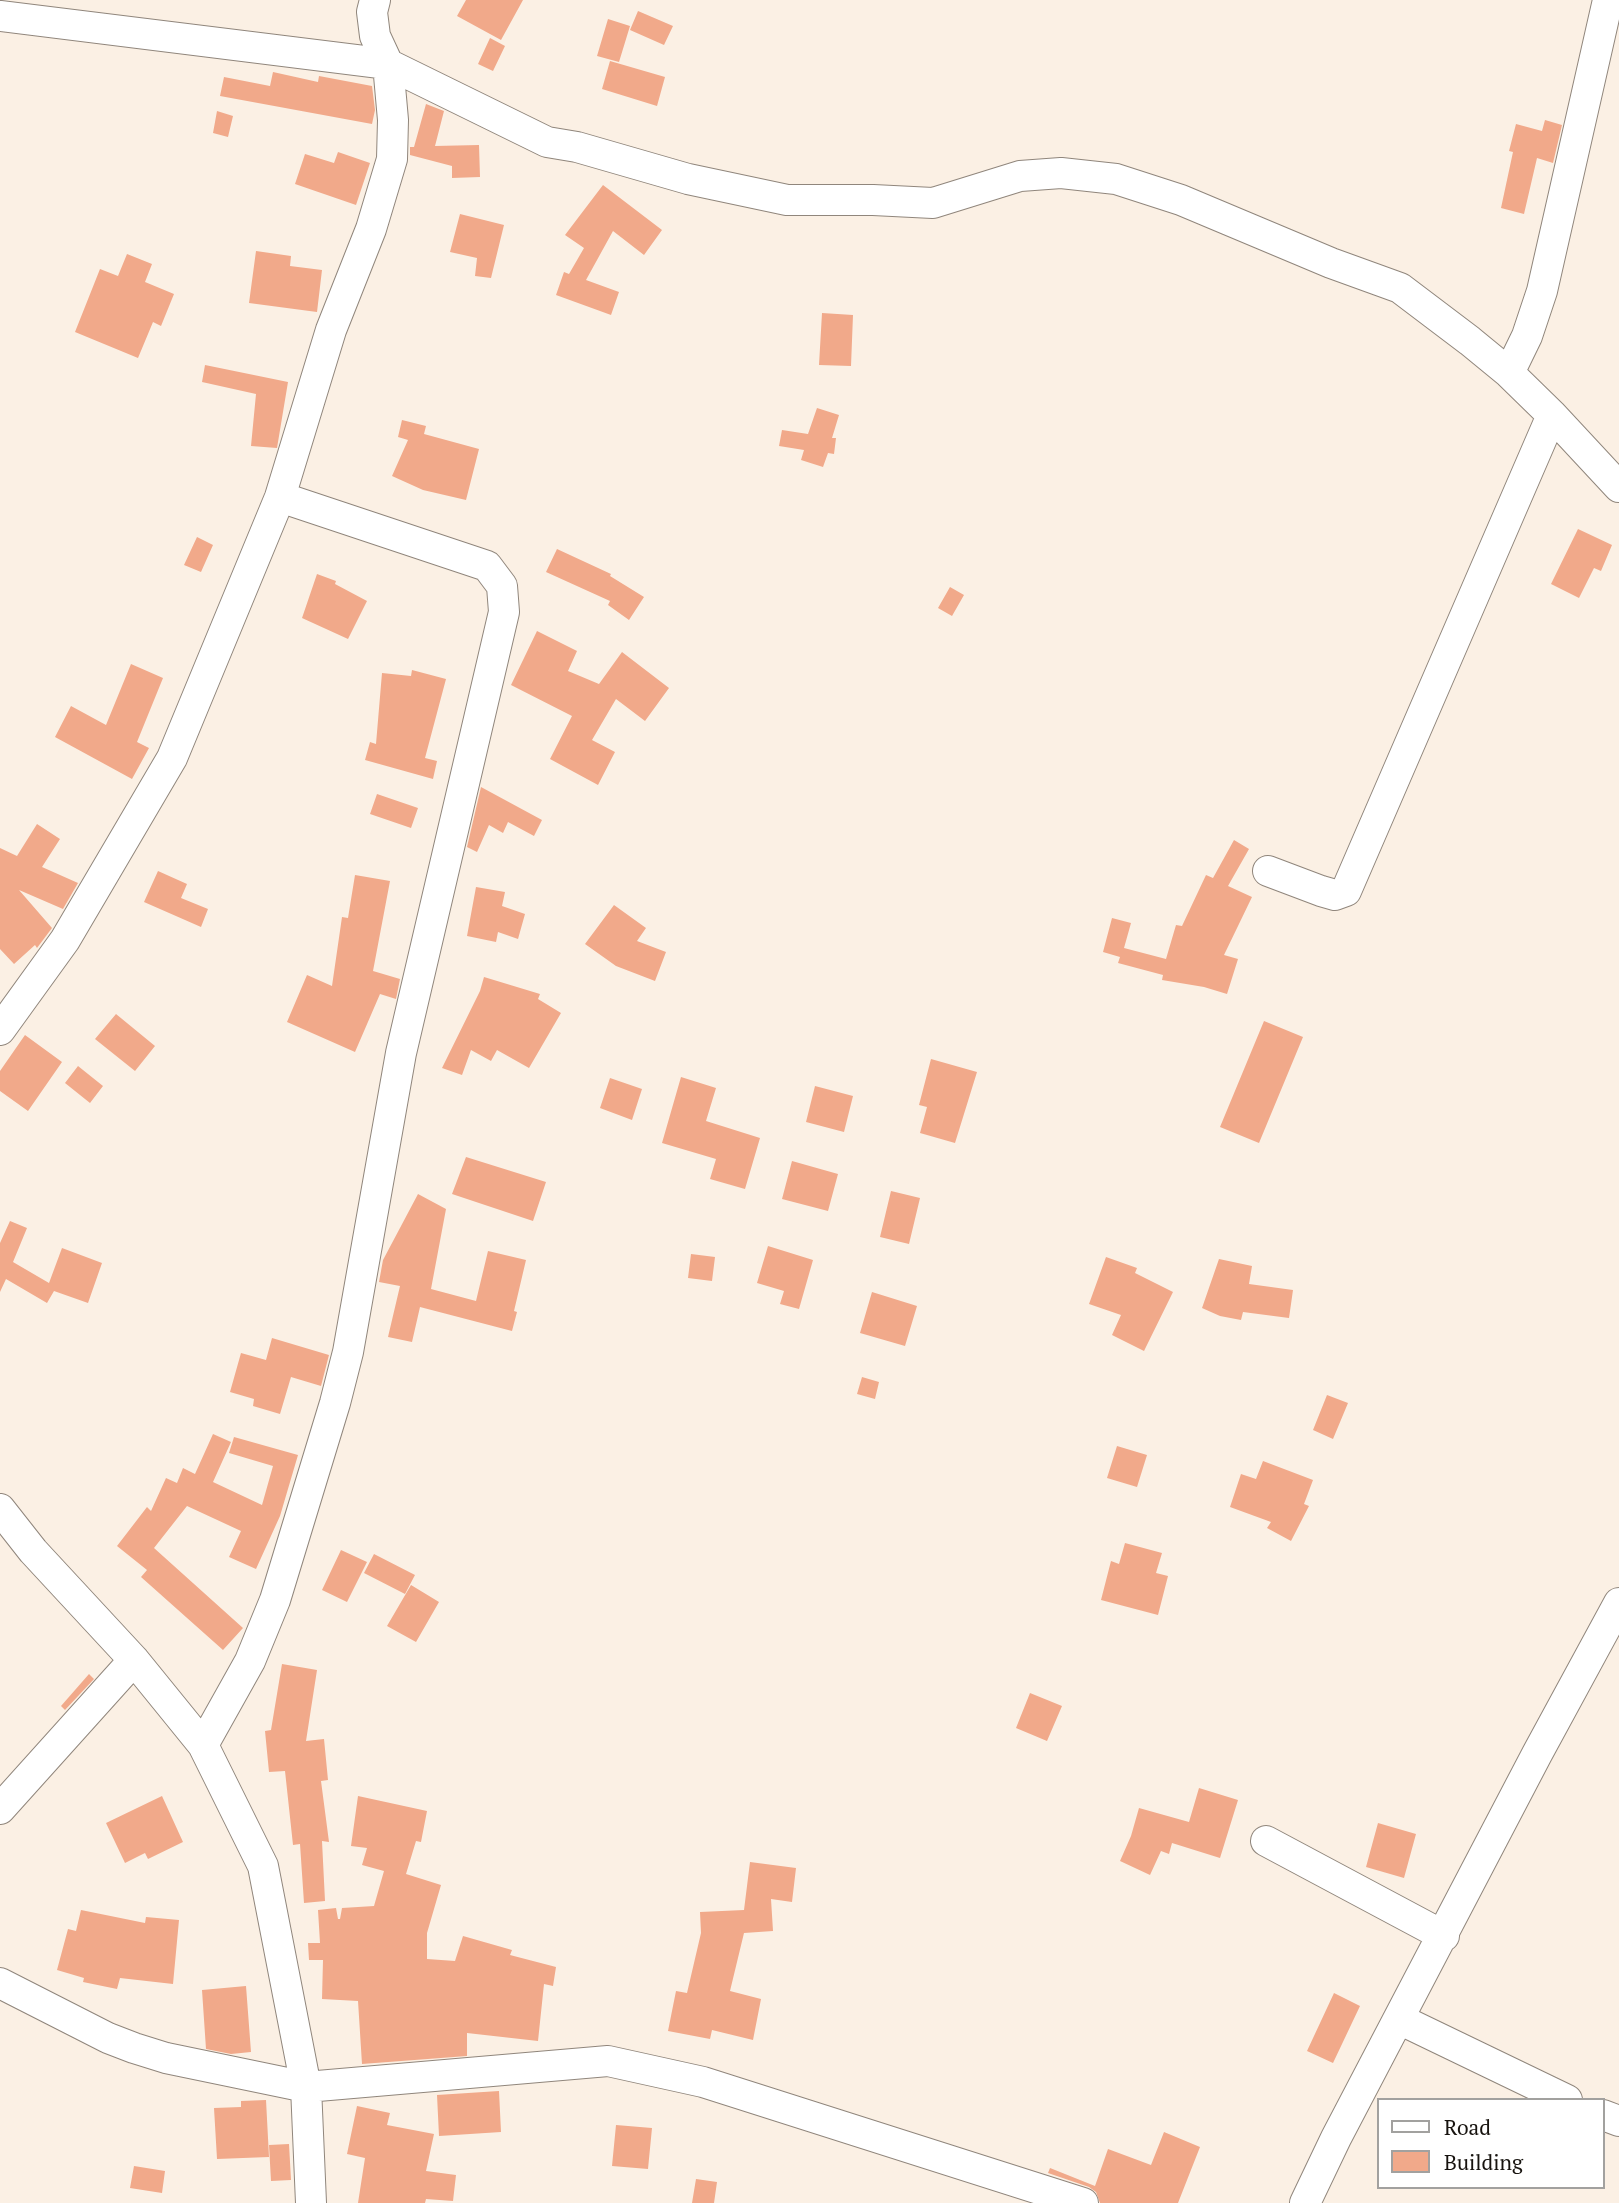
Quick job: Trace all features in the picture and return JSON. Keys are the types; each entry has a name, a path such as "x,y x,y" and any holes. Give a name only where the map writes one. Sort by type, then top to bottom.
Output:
{"street":[{"path":"0,1030 65,940 172,758 280,497 331,330 371,229 392,159 393,120 388,64 375,36 372,12 374,0"},
{"path":"1509,373 1527,336 1542,291 1608,0"},
{"path":"0,16 72,12 388,64 547,142 578,147 688,179 787,200 933,203 1020,176 1061,173 1116,179 1181,200 1331,263 1400,288 1509,373 1619,487"},
{"path":"1268,871 1321,891 1335,894 1346,891 1552,415"},
{"path":"203,1745 250,1661 275,1600 335,1403 348,1352 401,1053 504,612 502,586 487,566 280,497"},
{"path":"0,1509 33,1551 134,1660 203,1745 262,1867 306,2087 311,2203"},
{"path":"1305,2203 1537,1754 1618,1605"},
{"path":"0,1810 134,1660"},
{"path":"1266,1841 1444,1936"},
{"path":"0,1983 108,2038 134,2048 166,2058 306,2087 608,2061 703,2082 1083,2203"},
{"path":"1399,2019 1563,2098"}],"building":[{"path":"466,0 523,0 501,40 457,16"},
{"path":"638,11 673,26 664,45 630,30"},
{"path":"608,19 630,26 619,62 597,56"},
{"path":"490,38 505,46 493,71 478,64"},
{"path":"610,61 665,77 657,106 602,89"},
{"path":"273,72 318,82 319,76 372,86 375,110 372,124 220,96 224,77 270,86"},
{"path":"426,104 444,111 435,146 479,145 480,177 452,178 452,166 410,155 410,147 414,147"},
{"path":"217,111 233,116 228,137 213,133"},
{"path":"1545,120 1562,125 1553,163 1537,158 1524,214 1501,208 1513,152 1509,151 1516,124 1542,131"},
{"path":"338,152 370,163 356,205 295,184 305,154 334,163"},
{"path":"603,185 662,230 644,255 613,231 586,280 619,292 611,315 556,295 564,272 569,274 584,248 565,235"},
{"path":"460,214 504,225 491,278 475,276 477,258 450,252"},
{"path":"256,251 291,256 290,266 322,270 317,312 249,303"},
{"path":"127,254 152,264 145,282 174,294 161,326 153,322 138,358 75,332 100,269 118,276"},
{"path":"822,313 853,315 851,366 819,365"},
{"path":"205,365 288,382 277,448 251,446 256,394 202,382"},
{"path":"817,408 839,415 832,438 836,438 834,454 828,453 823,467 801,460 804,450 779,446 782,430 808,434"},
{"path":"402,420 426,426 424,434 479,449 466,500 423,490 392,476 408,440 398,437"},
{"path":"1578,529 1612,545 1601,571 1594,568 1579,598 1551,584"},
{"path":"197,537 213,545 201,572 184,565"},
{"path":"557,549 611,574 610,576 644,597 629,620 608,605 610,601 546,572"},
{"path":"317,574 336,581 335,584 367,601 348,639 302,618"},
{"path":"950,587 964,595 952,616 938,608"},
{"path":"537,631 577,651 568,671 599,684 622,652 669,688 645,721 616,699 592,740 615,752 598,785 550,759 572,716 511,685"},
{"path":"131,664 163,678 137,742 149,748 132,779 55,737 71,706 106,725"},
{"path":"412,670 446,679 425,758 437,761 433,779 365,760 370,742 376,744 382,673 411,676"},
{"path":"481,787 542,820 534,836 508,822 503,833 489,825 477,852 467,847"},
{"path":"377,794 418,808 411,828 370,814"},
{"path":"37,824 60,839 42,867 78,883 63,909 19,890 52,928 37,948 35,945 14,964 0,949 0,848 17,856"},
{"path":"1234,840 1249,849 1228,886 1252,897 1224,955 1238,959 1227,994 1162,980 1163,975 1118,963 1120,957 1103,952 1112,918 1131,923 1124,948 1166,959 1176,925 1182,926 1206,875 1213,878"},
{"path":"158,871 187,884 181,898 208,909 201,927 144,902"},
{"path":"355,875 390,881 373,971 400,979 396,999 380,994 355,1052 287,1022 307,975 332,986 342,917 348,918"},
{"path":"476,887 505,892 502,906 525,914 518,939 498,932 496,942 467,936"},
{"path":"614,905 646,928 637,941 666,952 655,981 616,966 585,944"},
{"path":"484,977 540,994 538,999 561,1013 529,1068 497,1050 491,1061 471,1050 462,1075 442,1068 480,991"},
{"path":"116,1014 155,1046 135,1071 95,1039"},
{"path":"1264,1021 1303,1037 1259,1143 1220,1127"},
{"path":"25,1035 62,1062 28,1111 0,1091 0,1071"},
{"path":"931,1059 977,1072 955,1143 920,1133 927,1107 919,1105"},
{"path":"78,1066 103,1086 90,1103 65,1083"},
{"path":"681,1077 716,1088 706,1121 760,1138 745,1189 710,1179 716,1159 662,1143"},
{"path":"610,1078 642,1089 632,1120 600,1108"},
{"path":"815,1086 853,1096 844,1132 806,1122"},
{"path":"466,1157 546,1182 533,1221 452,1194"},
{"path":"792,1161 838,1174 828,1211 782,1199"},
{"path":"891,1191 920,1198 909,1244 880,1237"},
{"path":"418,1194 446,1209 431,1289 476,1301 488,1251 526,1260 512,1331 420,1307 412,1342 388,1337 400,1286 379,1282 383,1260"},
{"path":"10,1221 27,1228 13,1262 49,1283 62,1248 102,1263 88,1303 54,1291 47,1303 6,1279 0,1292 0,1243"},
{"path":"768,1246 813,1260 799,1309 780,1304 784,1291 757,1283"},
{"path":"691,1254 715,1257 712,1281 688,1278"},
{"path":"1106,1257 1137,1268 1135,1273 1173,1292 1144,1351 1112,1335 1121,1315 1089,1304"},
{"path":"1219,1259 1252,1266 1249,1284 1293,1290 1289,1318 1243,1312 1241,1320 1220,1316 1202,1308"},
{"path":"872,1292 917,1306 905,1346 860,1333"},
{"path":"272,1338 329,1355 321,1386 291,1377 280,1414 253,1406 254,1399 230,1392 241,1353 266,1360"},
{"path":"862,1377 879,1382 875,1399 857,1394"},
{"path":"1327,1395 1348,1403 1333,1439 1313,1430"},
{"path":"213,1434 231,1442 213,1482 262,1505 273,1466 229,1453 234,1437 298,1455 280,1516 256,1569 229,1557 241,1531 187,1506 154,1548 243,1628 223,1650 141,1577 147,1570 117,1546 147,1507 151,1511 166,1478 177,1483 183,1468 195,1474"},
{"path":"1117,1446 1147,1455 1137,1487 1107,1478"},
{"path":"1263,1461 1313,1480 1304,1504 1309,1506 1291,1541 1267,1528 1271,1522 1230,1507 1241,1474 1256,1479"},
{"path":"1125,1543 1162,1553 1156,1573 1168,1576 1158,1615 1101,1600 1111,1561 1119,1564"},
{"path":"341,1550 367,1562 347,1602 322,1590"},
{"path":"374,1554 415,1575 405,1594 364,1573"},
{"path":"411,1585 439,1602 416,1642 387,1626"},
{"path":"282,1664 317,1670 306,1741 324,1739 328,1780 321,1781 329,1842 322,1841 325,1901 304,1903 300,1844 293,1845 285,1771 269,1772 265,1731 271,1730"},
{"path":"89,1674 94,1679 65,1710 61,1706"},
{"path":"1030,1693 1062,1706 1047,1741 1016,1728"},
{"path":"1199,1788 1238,1800 1220,1858 1172,1843 1169,1854 1161,1851 1150,1875 1120,1861 1139,1808 1189,1822"},
{"path":"162,1796 183,1842 148,1859 145,1853 125,1863 106,1823"},
{"path":"358,1796 427,1811 421,1842 416,1841 406,1874 441,1885 427,1933 427,1959 455,1961 463,1936 512,1950 510,1955 556,1967 553,1986 544,1984 538,2041 467,2033 467,2056 362,2064 358,2001 322,1999 323,1960 309,1960 308,1943 320,1943 318,1910 336,1908 340,1919 342,1908 374,1906 384,1871 362,1865 367,1848 351,1846"},
{"path":"1378,1823 1416,1834 1404,1878 1366,1867"},
{"path":"750,1862 796,1868 792,1902 771,1899 773,1931 744,1933 730,1991 761,1999 753,2040 712,2030 710,2039 668,2031 676,1991 687,1993 701,1933 700,1912 744,1910"},
{"path":"81,1910 145,1923 146,1917 179,1920 173,1984 120,1978 117,1989 83,1982 84,1978 57,1970 68,1929 76,1931"},
{"path":"246,1986 251,2052 231,2054 206,2049 202,1990"},
{"path":"1334,1993 1360,2006 1333,2063 1307,2051"},
{"path":"499,2091 501,2132 439,2136 437,2095"},
{"path":"266,2100 269,2157 217,2159 214,2108 241,2107 241,2101"},
{"path":"357,2106 390,2113 387,2125 434,2134 426,2171 456,2175 453,2201 426,2199 425,2203 358,2203 365,2158 347,2154"},
{"path":"616,2125 652,2128 648,2169 612,2166"},
{"path":"1164,2132 1200,2147 1178,2203 1100,2203 1096,2192 1089,2187 1048,2173 1050,2168 1095,2186 1108,2149 1151,2165"},
{"path":"289,2144 291,2180 271,2181 269,2145"},
{"path":"134,2166 165,2171 162,2193 130,2188"},
{"path":"696,2179 717,2182 714,2203 692,2203"}]}
